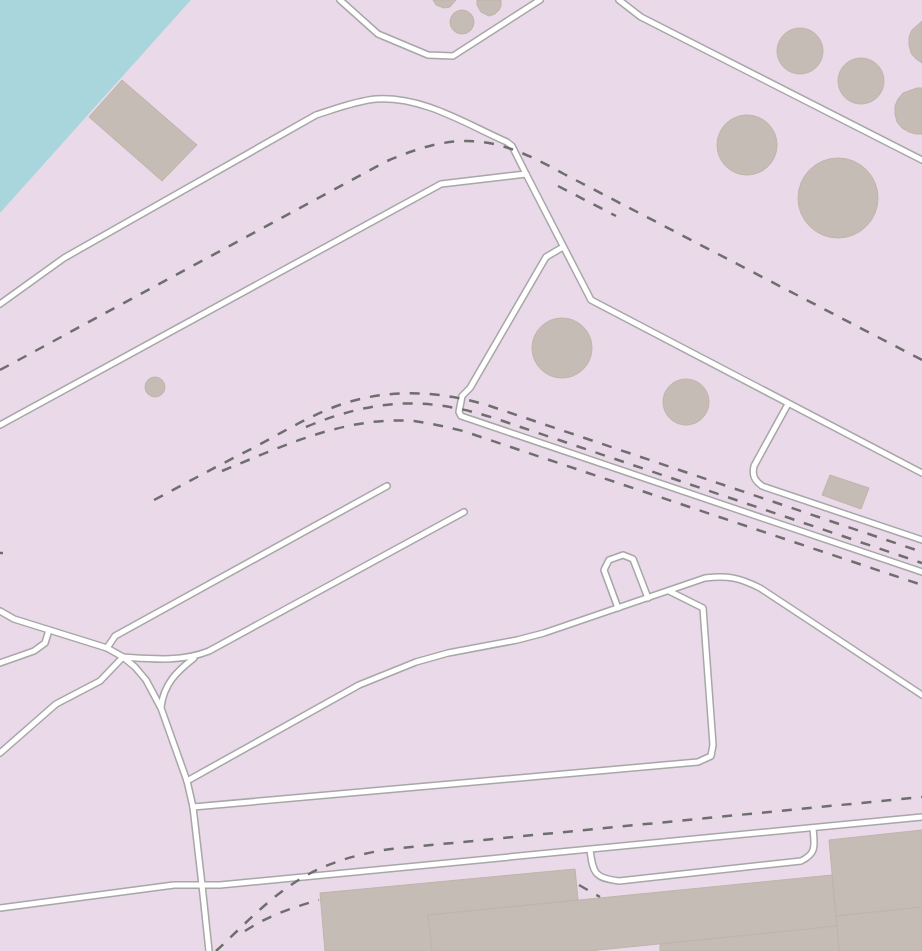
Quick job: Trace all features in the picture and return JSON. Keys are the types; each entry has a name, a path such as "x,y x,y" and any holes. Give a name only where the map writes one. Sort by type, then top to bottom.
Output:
{"lane":[{"path":"340,0 378,34 428,55 453,56 540,0"},
{"path":"619,0 642,17 922,160"},
{"path":"0,304 64,258 316,115 345,105 376,99 401,100 428,106 512,146 591,300 922,473"},
{"path":"0,425 442,184 526,174"},
{"path":"563,247 546,256 470,388 462,396 459,412 461,416 922,572"},
{"path":"788,404 754,466 753,472 757,482 762,486 922,540"},
{"path":"107,648 114,636 387,486"},
{"path":"161,708 163,697 178,670 194,657 209,651 464,512"},
{"path":"618,608 604,570 609,560 622,555 633,559 648,598"},
{"path":"187,781 359,685 416,662 448,653 517,640 705,578 718,576 732,577 760,588 922,695"},
{"path":"193,807 698,762 710,756 713,745 703,608 669,590"},
{"path":"0,611 14,619 107,648 124,657 146,680 161,708 187,781 193,807 209,951"},
{"path":"0,663 34,651 45,643 49,630"},
{"path":"0,753 56,704 100,681 124,657 163,659 194,657"},
{"path":"0,908 174,885 220,885 922,817"},
{"path":"590,850 592,867 596,874 606,879 619,881 801,861 810,857 814,850 813,828"}],"shaded area":[{"path":"191,0 922,0 922,951 0,951 0,213"}],"water":[{"path":"0,0 191,0 0,213"}],"building":[{"path":"433,0 456,0 450,7 444,8 436,5"},
{"path":"477,0 501,0 499,10 489,16 481,12 477,5"},
{"path":"462,10 471,13 474,22 471,31 462,34 453,31 450,22 453,13"},
{"path":"922,21 922,63 911,53 909,37 912,30"},
{"path":"795,28 805,28 819,38 823,51 819,64 813,70 805,74 795,74 781,64 777,56 777,46 787,32"},
{"path":"856,58 866,58 880,68 884,81 880,94 874,100 866,104 856,104 842,94 838,86 838,76 848,62"},
{"path":"122,80 197,145 162,181 89,117"},
{"path":"922,88 922,134 909,132 902,128 897,122 895,114 895,106 903,93"},
{"path":"747,115 764,120 772,128 777,145 772,162 764,170 747,175 730,170 722,162 717,145 722,128 730,120"},
{"path":"838,158 853,161 866,170 875,183 878,198 875,213 866,226 853,235 838,238 823,235 810,226 801,213 798,198 801,183 810,170 823,161"},
{"path":"562,318 579,323 587,331 592,348 587,365 579,373 562,378 545,373 537,365 532,348 537,331 545,323"},
{"path":"155,377 162,380 165,387 162,394 155,397 148,394 145,387 148,380"},
{"path":"681,379 691,379 705,389 709,402 705,415 699,421 691,425 681,425 667,415 663,407 663,397 673,383"},
{"path":"830,475 869,488 861,509 822,495"},
{"path":"922,830 922,907 836,916 829,840"},
{"path":"575,869 578,900 428,915 432,951 325,951 320,893"},
{"path":"832,875 837,926 589,951 432,951 428,915"},
{"path":"922,907 922,951 839,951 836,916"},
{"path":"837,926 839,951 660,951 660,944"}],"railway":[{"path":"0,370 385,162 434,145 456,141 476,141 496,145 517,151 539,161 922,360"},
{"path":"558,186 616,216"},
{"path":"154,500 334,407 353,401 391,394 430,394 449,396 487,405 922,552"},
{"path":"306,427 330,418 377,406 422,404 469,411 922,563"},
{"path":"222,471 291,443 339,428 363,423 414,421 463,431 922,585"},
{"path":"216,951 262,908 291,885 314,871 339,861 365,854 391,849 922,797"},
{"path":"579,885 600,897"},
{"path":"245,931 281,912 319,900"}]}
